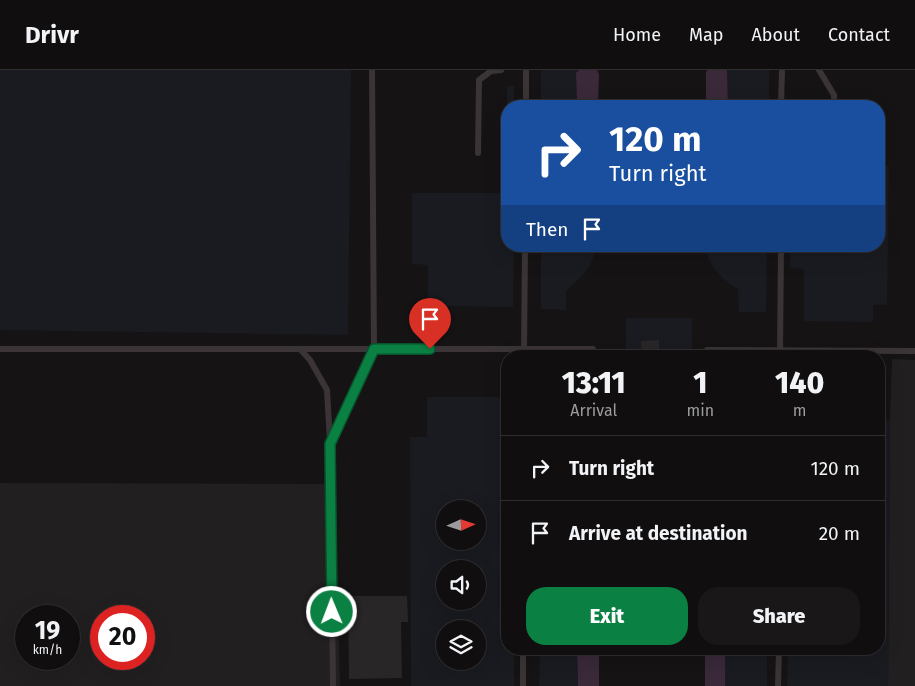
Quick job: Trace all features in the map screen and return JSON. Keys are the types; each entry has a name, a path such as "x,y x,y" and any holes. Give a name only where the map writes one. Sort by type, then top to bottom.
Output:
{"lane":[{"path":"330,444 374,349 372,70"},
{"path":"478,152 479,80 491,71 501,70"},
{"path":"526,70 526,100"},
{"path":"781,100 782,70"},
{"path":"819,70 834,95 834,100"},
{"path":"524,348 525,252"},
{"path":"780,350 781,252"},
{"path":"0,349 593,349"},
{"path":"300,349 327,390 330,444 333,686"},
{"path":"885,352 915,352"},
{"path":"523,655 523,686"},
{"path":"778,655 778,686"}],"shaded area":[{"path":"0,70 351,70 348,335 0,330"},
{"path":"541,70 579,70 576,74 577,100 541,100"},
{"path":"579,70 597,70 599,74 598,100 577,100 576,73"},
{"path":"708,70 727,70 728,100 706,100 706,72"},
{"path":"727,70 769,70 769,100 728,100"},
{"path":"507,86 514,86 514,100 507,100"},
{"path":"885,166 889,166 887,305 873,305 873,322 804,321 804,269 790,268 790,252 885,252"},
{"path":"412,193 501,193 501,252 514,252 513,307 428,306 428,265 412,264"},
{"path":"541,252 594,252 589,266 566,291 566,310 541,309"},
{"path":"767,252 766,312 739,312 738,289 716,271 707,253"},
{"path":"626,318 692,318 692,350 626,350"},
{"path":"892,359 915,360 915,686 888,686"},
{"path":"427,397 501,397 501,655 514,655 514,686 411,686 410,437 427,437"},
{"path":"885,420 890,420 888,686 787,686 788,655 885,655"},
{"path":"0,483 335,484 340,686 0,686"},
{"path":"540,655 577,655 578,686 539,686"},
{"path":"577,655 599,655 599,686 578,686"},
{"path":"705,655 725,655 725,686 705,686"},
{"path":"725,655 767,655 767,686 725,686"}],"building":[{"path":"659,340 659,350 642,350 641,341"},
{"path":"348,596 407,596 408,622 401,622 402,678 349,679"}],"route":[{"path":"332,612 330,444 374,349 430,349"}]}
